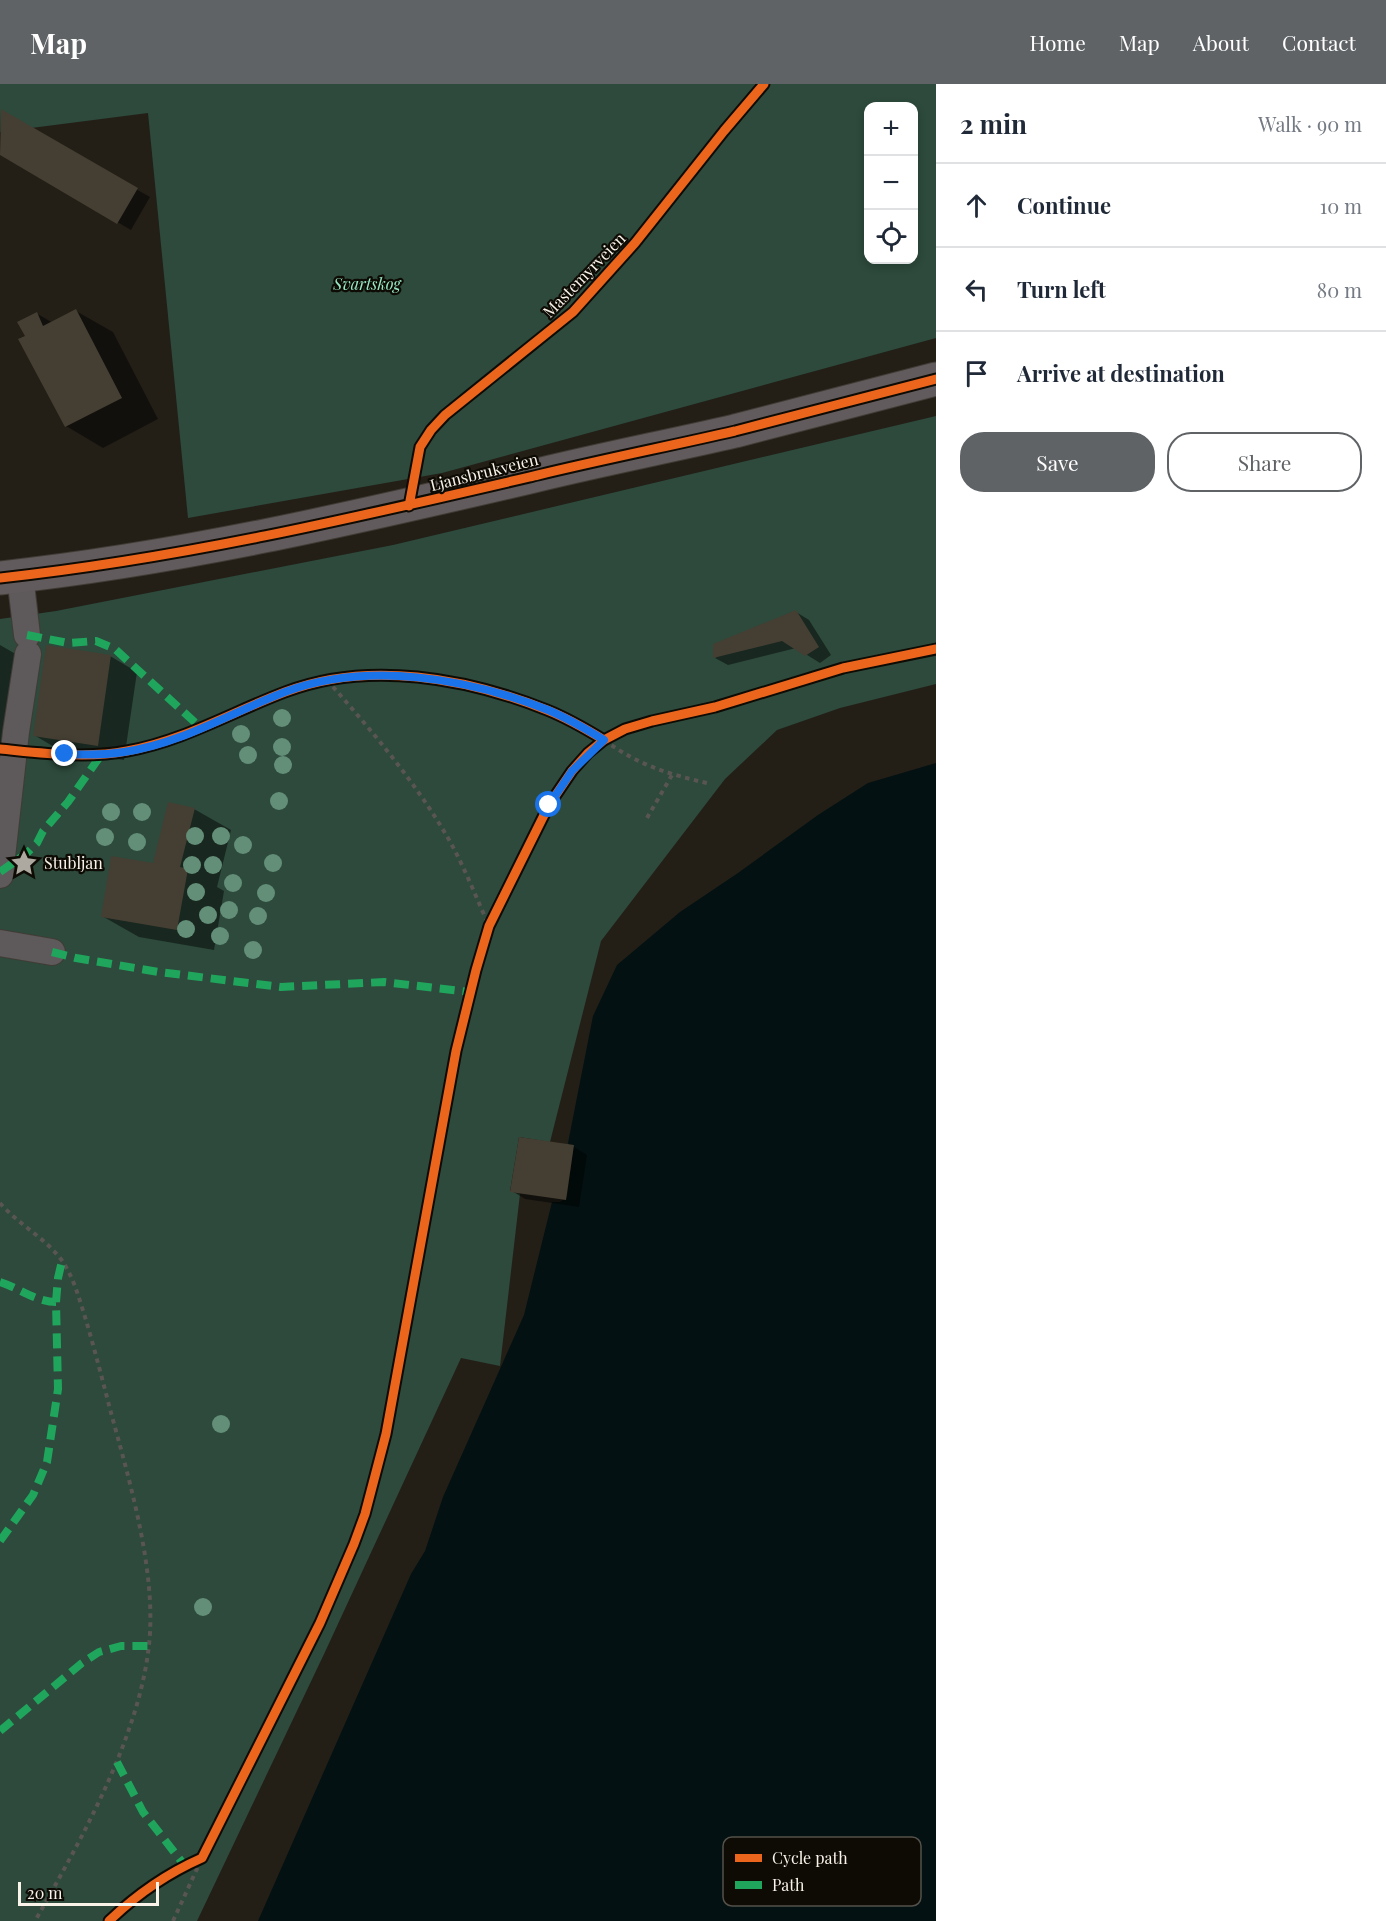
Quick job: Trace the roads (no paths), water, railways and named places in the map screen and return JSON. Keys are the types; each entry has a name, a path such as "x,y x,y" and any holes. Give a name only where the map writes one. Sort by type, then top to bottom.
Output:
{"main road":[{"name":"Ljansbrukveien","path":"10,577 109,565 197,550 409,506 734,431 936,380"}],"lane":[{"path":"0,875 27,645 10,577"},
{"path":"0,943 51,951"}],"place":[{"name":"Stubljan","path":"24,863"}],"park label":[{"name":"Svartskog","path":"367,284"}]}
